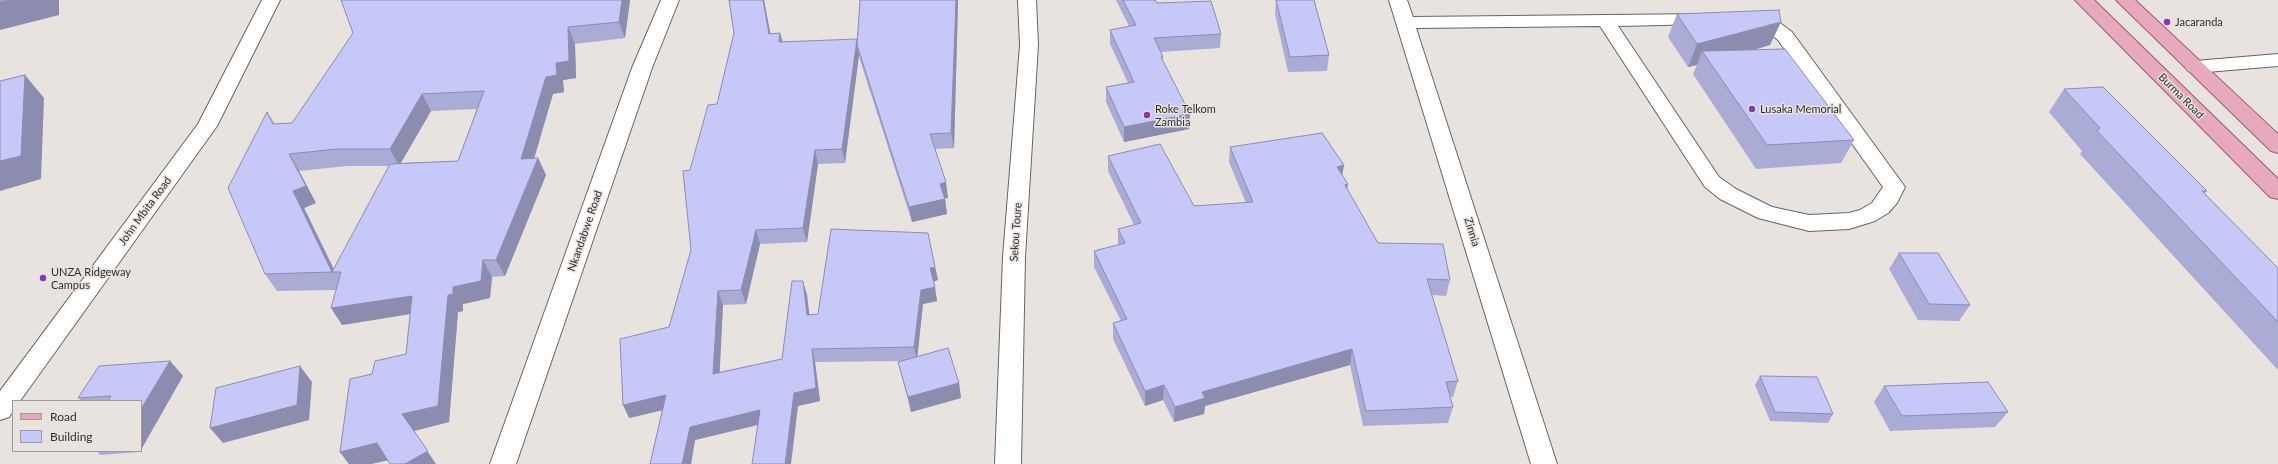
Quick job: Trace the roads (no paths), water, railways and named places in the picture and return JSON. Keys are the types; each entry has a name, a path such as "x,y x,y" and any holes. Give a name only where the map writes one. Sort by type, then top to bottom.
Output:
{"main road":[{"name":"Burma Road","path":"2084,0 2278,192"},
{"path":"2125,0 2278,146"}],"street":[{"name":"John Mbita Road","path":"0,410 207,126 271,0"},
{"name":"Nkandabwe Road","path":"503,464 642,68 670,0"},
{"name":"Sekou Toure","path":"1008,464 1014,257 1029,45 1027,0"},
{"name":"Zinnia","path":"1398,0 1544,464"},
{"path":"1406,23 1605,20 1727,19 1762,21 1779,29 1785,36 1894,187 1889,198 1880,208 1866,216 1849,221 1809,223 1766,213 1728,194 1712,182 1605,20"},
{"path":"2195,67 2278,60"}],"place":[{"name":"Jacaranda","path":"2167,22"},
{"name":"Lusaka Memorial","path":"1752,109"},
{"name":"Roke Telkom Zambia","path":"1147,115"},
{"name":"UNZA Ridgeway Campus","path":"43,278"}]}
